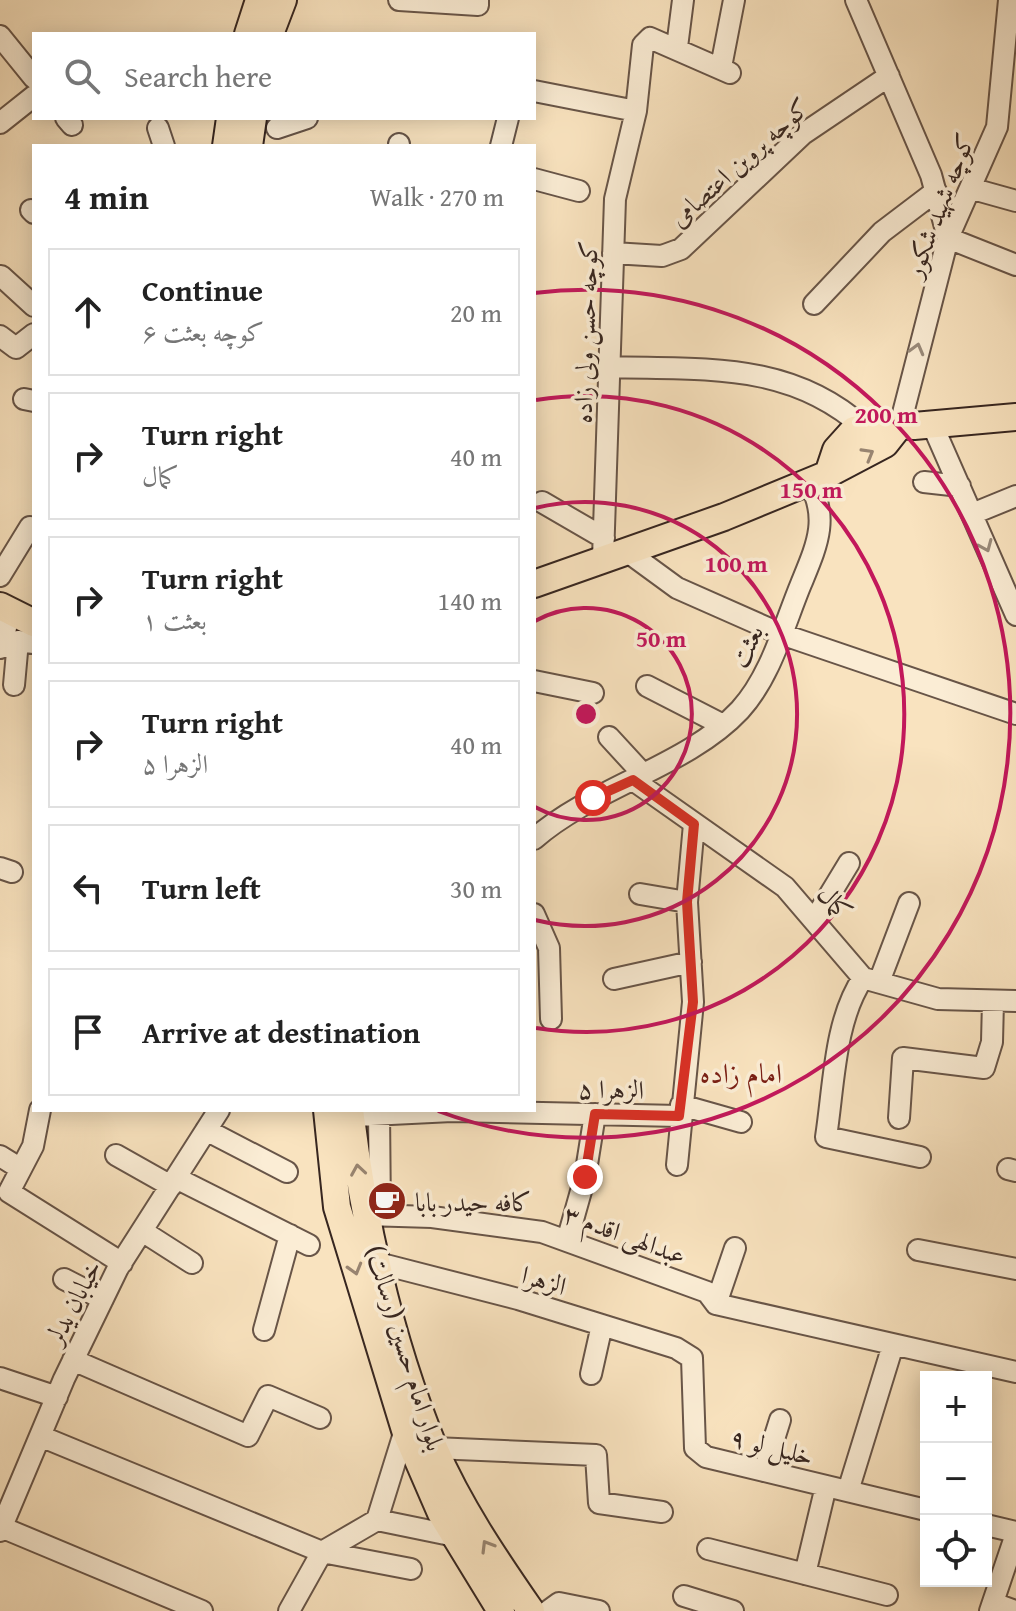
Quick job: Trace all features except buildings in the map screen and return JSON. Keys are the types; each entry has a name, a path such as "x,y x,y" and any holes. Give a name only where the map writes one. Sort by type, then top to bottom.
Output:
{"main road":[{"path":"249,32 259,0"},
{"path":"271,32 283,0"},
{"path":"226,144 230,120"},
{"path":"251,144 272,127"},
{"path":"818,477 854,430 1016,417"},
{"path":"536,583 611,549 724,517 818,477 885,444 900,425"},
{"name":"بلوار امام حسین (رسالت)","path":"342,1112 373,1215 378,1263 403,1357 434,1448 481,1536 531,1611"},
{"name":"بلوار امام حسین (رسالت)","path":"342,1112 337,1207 405,1430 415,1459 455,1536 501,1611"}],"street":[{"path":"399,0 478,5 478,0"},
{"path":"683,0 677,47 726,70 734,0"},
{"path":"856,0 936,191 948,238 1016,265"},
{"name":"کوچه شهید شکور","path":"900,425 914,357 948,238 1007,125 1009,0"},
{"path":"0,36 32,76"},
{"name":"کوچه حسن ولی زاده","path":"611,549 610,367 615,199 636,111 643,45 650,38 677,47"},
{"name":"کوچه پروین اعتصامی","path":"613,253 662,256 681,249 803,134 889,76"},
{"path":"536,91 636,111"},
{"path":"0,123 32,98"},
{"path":"272,127 299,120"},
{"path":"502,144 508,120"},
{"path":"536,180 579,191"},
{"path":"973,189 1016,201"},
{"path":"814,304 882,232 936,191"},
{"path":"1,276 32,304"},
{"path":"0,336 16,348 32,336"},
{"path":"610,367 739,372 788,381 829,399 864,428"},
{"path":"932,424 1016,615"},
{"name":"بعثت","path":"536,837 557,818 638,777 739,710 761,680 822,523 818,477"},
{"path":"924,482 960,486"},
{"path":"972,514 1016,496"},
{"path":"542,502 611,549 677,588 781,634 1016,714"},
{"path":"0,576 30,527"},
{"path":"14,631 14,685"},
{"path":"536,681 593,693"},
{"path":"647,686 721,724"},
{"name":"کمال","path":"609,737 638,777 694,824 785,887 871,980"},
{"path":"677,1165 693,1002 687,902 694,824"},
{"path":"815,919 849,863"},
{"path":"640,894 687,902"},
{"path":"909,903 871,980 852,995 842,1034 826,1137 920,1157"},
{"path":"536,919 549,948 551,1019"},
{"path":"614,979 691,962"},
{"path":"871,980 938,999 1016,1001"},
{"path":"899,1118 903,1058 984,1068 992,1042 993,1001"},
{"name":"الزهرا ۵","path":"500,1112 595,1114 680,1111 741,1122"},
{"path":"40,1112 33,1146 9,1192 122,1263"},
{"name":"خیابان یدلر","path":"1,1529 73,1360 103,1299 122,1263 218,1112"},
{"name":"الزهرا ۵","path":"342,1112 379,1112"},
{"path":"373,1215 379,1112"},
{"path":"567,1241 585,1177 595,1114"},
{"path":"206,1130 287,1172"},
{"path":"116,1155 309,1245"},
{"path":"0,1156 21,1169"},
{"name":"عبدالهی اقدم ۳","path":"373,1215 464,1221 542,1232 707,1292 716,1304 1016,1372"},
{"path":"142,1231 192,1263"},
{"path":"264,1330 290,1235"},
{"path":"716,1304 735,1248"},
{"path":"918,1250 1016,1269"},
{"name":"الزهرا","path":"378,1263 518,1299 676,1348 692,1358"},
{"path":"64,1279 103,1299"},
{"path":"591,1374 602,1325"},
{"path":"848,1491 893,1345"},
{"name":"خلیل لو ۹","path":"692,1358 695,1448 706,1457 920,1509"},
{"path":"73,1360 248,1436 268,1396 320,1418"},
{"path":"0,1378 57,1397"},
{"path":"764,1471 780,1420"},
{"path":"377,1520 405,1430"},
{"path":"40,1436 322,1552 411,1569"},
{"path":"434,1448 596,1455 599,1503 662,1512"},
{"path":"805,1574 826,1486"},
{"path":"289,1611 322,1552 377,1520 455,1536"},
{"path":"992,1527 1016,1533 991,1607 1015,1611"},
{"path":"1,1529 202,1611"},
{"path":"708,1549 887,1595"},
{"path":"684,1596 733,1611"},
{"path":"548,1611 559,1603 599,1611"}],"place":[{"name":"کافه حیدر بابا","path":"387,1201"}],"district":[{"name":"امام زاده","path":"741,1072"}],"route":[{"path":"585,1177 595,1114 679,1116 693,1002 687,902 694,824 633,780 593,798"}]}
